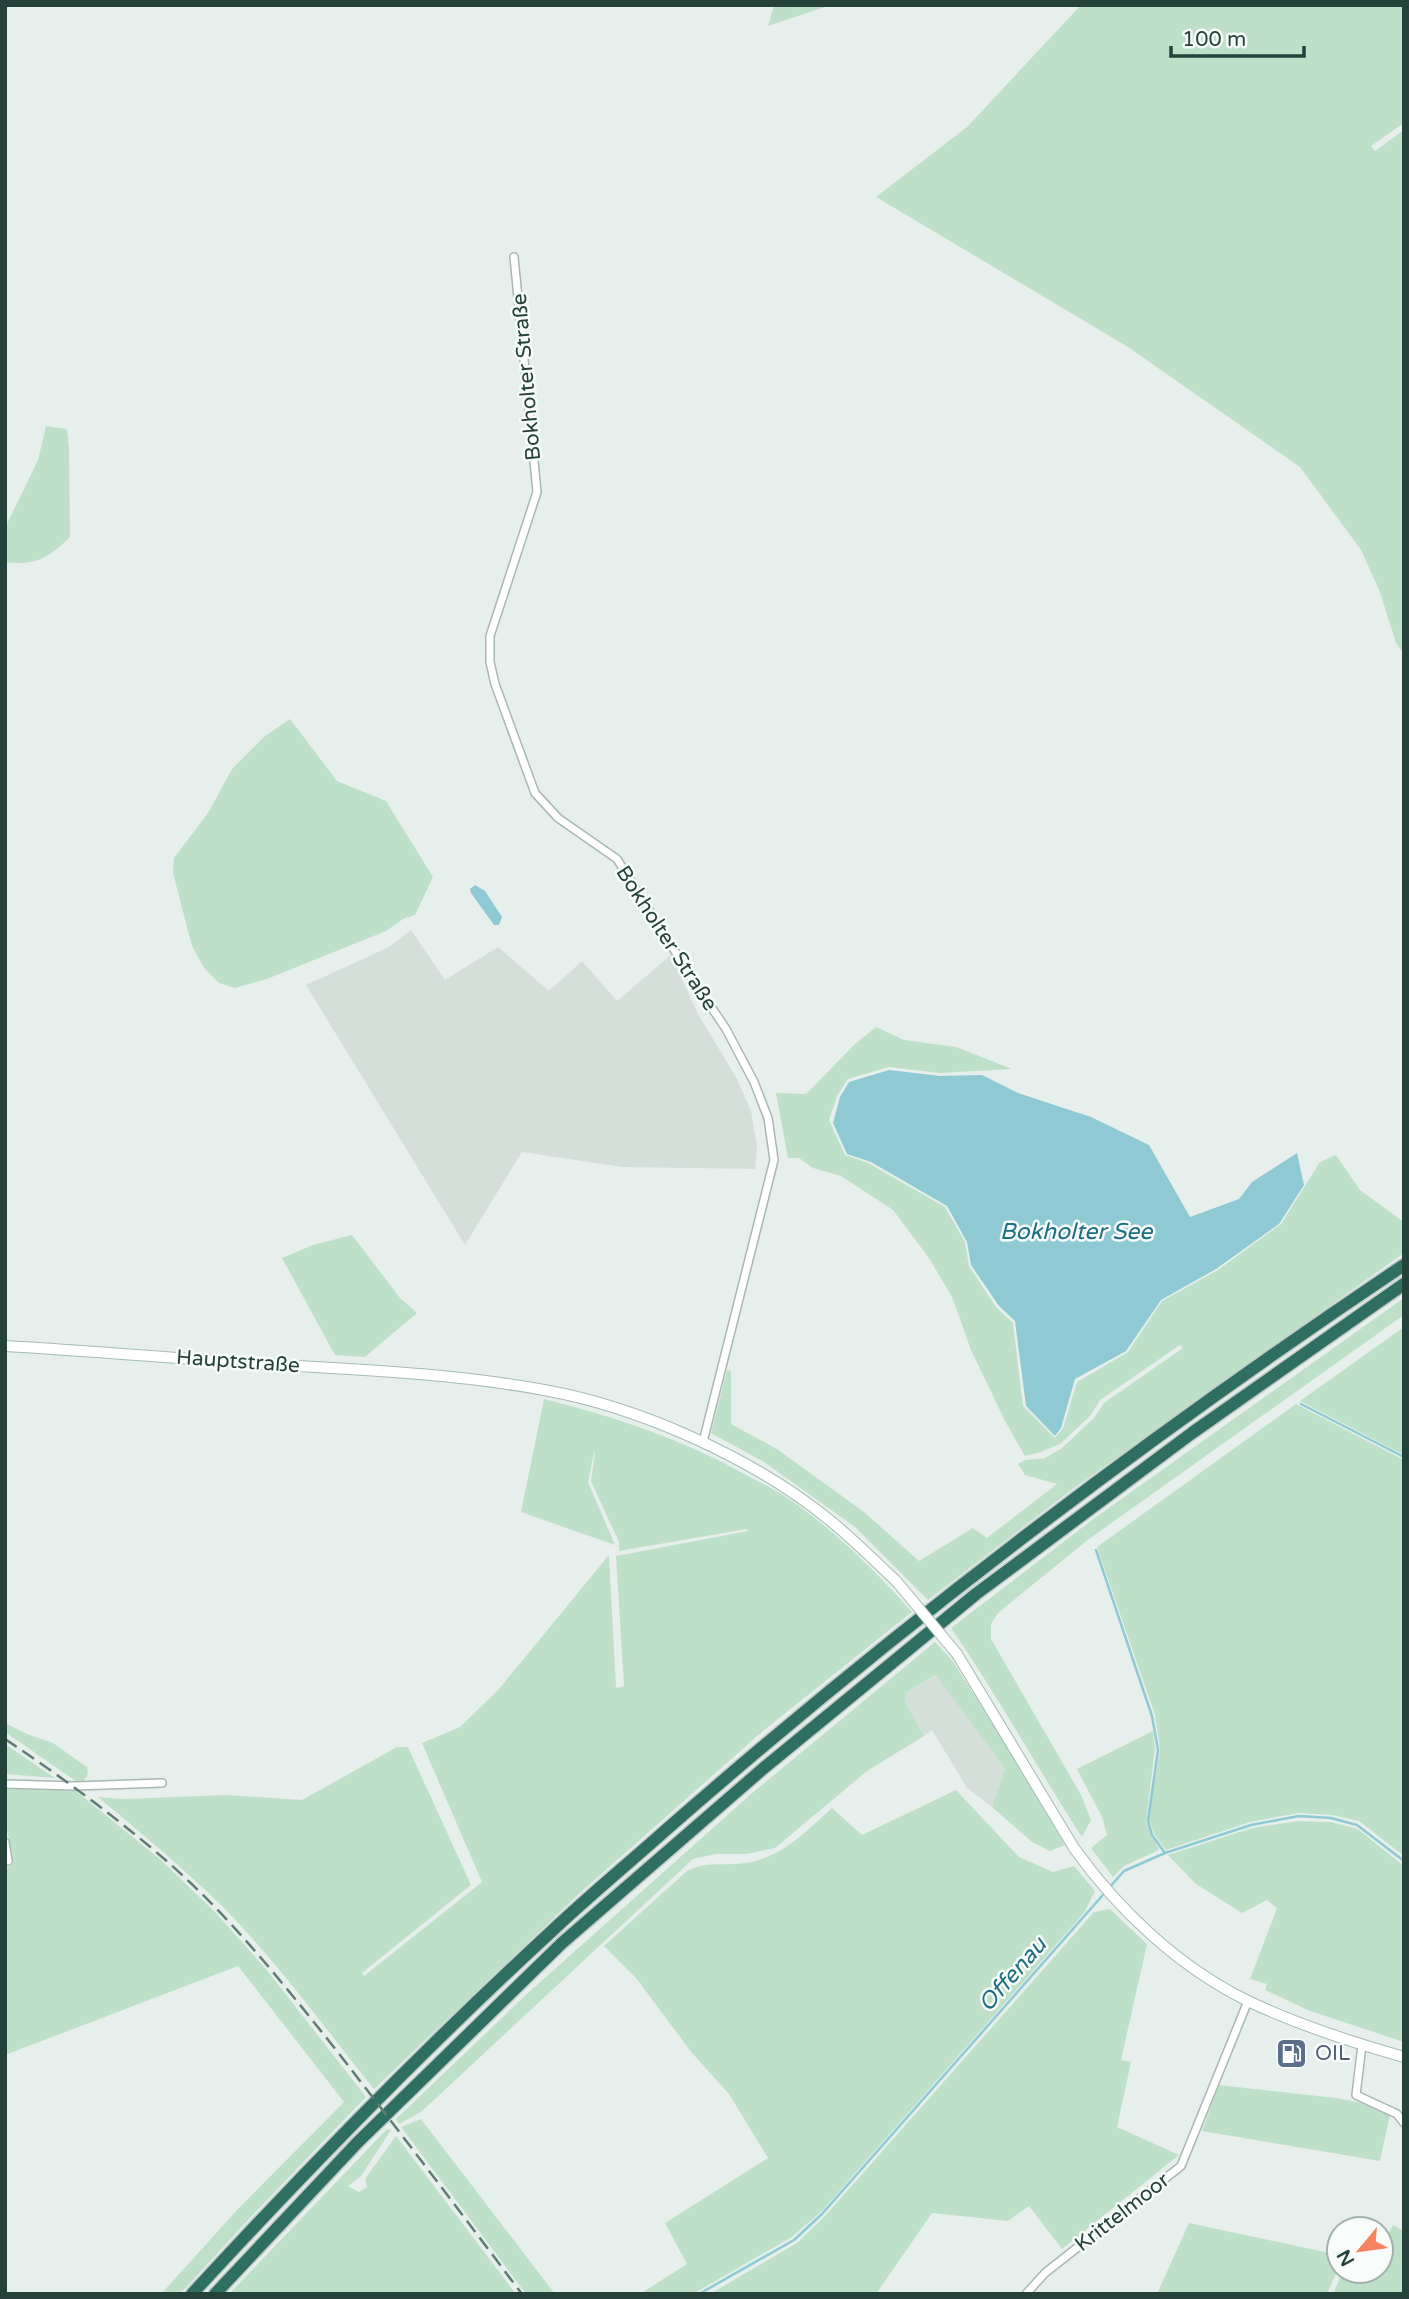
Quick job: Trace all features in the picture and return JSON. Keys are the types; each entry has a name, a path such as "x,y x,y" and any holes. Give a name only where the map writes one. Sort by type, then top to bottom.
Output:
{"highway":[{"path":"192,2294 346,2131 553,1930 757,1750 967,1580 1180,1421 1404,1265"},
{"path":"215,2294 358,2142 562,1943 765,1767 976,1594 1192,1433 1404,1284"}],"main road":[{"name":"Hauptstraße","path":"5,1346 345,1368 546,1390 627,1412 703,1442 764,1476 825,1516 897,1582 957,1654 1063,1831 1112,1898 1192,1968 1248,2001"},
{"path":"1248,2001 1289,2019 1404,2057"}],"street":[{"name":"Bokholter Straße","path":"514,257 537,492 490,636 490,662 495,684 535,793 558,818 617,859 726,1029 754,1082 768,1118 774,1160 703,1442"},
{"path":"5,1783 86,1786 162,1783"},
{"path":"5,1842 8,1861"},
{"name":"Krittelmoor","path":"1026,2294 1045,2273 1181,2166 1248,2001"},
{"path":"1362,2045 1356,2095 1397,2114 1404,2123"}],"shaded area":[{"path":"411,930 445,980 498,947 549,991 582,961 617,1001 671,955 698,1014 736,1077 751,1111 757,1147 755,1169 622,1167 522,1152 465,1245 306,985 389,947"},
{"path":"937,1675 1005,1769 992,1807 967,1788 932,1730 924,1736 905,1701 905,1693"}],"green space":[{"path":"774,5 831,5 768,26"},
{"path":"1081,5 1404,5 1404,123 1371,146 1375,151 1404,130 1404,654 1396,643 1380,592 1361,550 1300,467 1128,347 876,197 967,127"},
{"path":"46,426 67,429 70,537 41,559 25,563 5,562 5,528 38,460"},
{"path":"290,719 337,781 386,801 433,877 415,915 403,919 386,931 267,979 235,988 219,983 204,968 192,946 173,873 174,858 208,813 232,769 264,737"},
{"path":"876,1027 904,1040 956,1047 1012,1069 940,1073 889,1067 848,1079 837,1096 829,1120 845,1155 868,1163 945,1207 965,1242 969,1266 996,1307 1013,1323 1023,1406 1055,1438 1063,1428 1077,1382 1128,1352 1162,1301 1218,1270 1281,1224 1320,1162 1336,1155 1360,1190 1404,1222 1404,1253 1070,1491 928,1600 855,1527 764,1462 711,1433 727,1370 731,1371 731,1424 777,1449 864,1512 919,1561 973,1528 987,1538 1057,1484 1025,1475 1018,1464 1025,1460 1045,1458 1062,1448 1094,1418 1104,1403 1183,1348 1180,1345 1100,1400 1090,1416 1060,1444 1025,1456 971,1350 952,1297 929,1258 893,1210 841,1176 813,1168 799,1158 788,1158 776,1093 806,1094 855,1044"},
{"path":"352,1235 400,1298 417,1313 365,1357 335,1355 282,1258 313,1245"},
{"path":"1404,1298 1404,1315 1089,1539 998,1613 991,1624 991,1639 1081,1795 1091,1820 1082,1837 951,1628 1096,1517"},
{"path":"1404,1327 1404,1455 1300,1401"},
{"path":"544,1399 623,1422 674,1441 777,1491 836,1536 868,1565 912,1612 763,1731 581,1892 374,2089 243,1928 192,1878 98,1797 125,1799 226,1795 302,1800 397,1747 408,1747 471,1885 362,1973 364,1976 482,1882 422,1743 460,1727 499,1689 609,1555 616,1688 624,1686 616,1556 748,1531 747,1529 619,1551 619,1542 591,1481 595,1452 588,1482 615,1545 521,1512"},
{"path":"1296,1404 1404,1460 1404,1856 1359,1821 1332,1815 1299,1813 1250,1822 1166,1850 1154,1834 1149,1819 1160,1749 1155,1715 1097,1547"},
{"path":"935,1642 952,1660 1065,1845 1050,1851 1032,1842 992,1807 1005,1769 936,1675 905,1693 905,1701 924,1736 867,1771 775,1848 747,1854 716,1854 693,1859 421,2112 399,2124 396,2119 528,1993 751,1794"},
{"path":"5,1723 53,1743 87,1767 88,1774 84,1781 77,1782 5,1732"},
{"path":"1153,1731 1155,1749 1146,1822 1159,1850 1124,1866 1113,1877 1091,1848 1107,1835 1102,1817 1077,1769"},
{"path":"5,1744 55,1778 5,1774"},
{"path":"12,1786 76,1791 161,1860 216,1913 266,1969 366,2097 180,2294 161,2294 237,2210 344,2102 238,1966 5,2055 5,1874 7,1868 13,1864 5,1817 5,1791"},
{"path":"956,1790 1019,1857 1053,1872 1074,1866 1095,1891 1084,1913 822,2211 792,2237 693,2294 640,2294 687,2264 665,2223 768,2158 729,2094 692,2053 636,1978 604,1946 687,1871 702,1866 763,1859 795,1841 832,1808 862,1835"},
{"path":"1298,1821 1331,1822 1358,1829 1404,1866 1404,2042 1310,2011 1265,1990 1267,1984 1250,1979 1277,1908 1267,1900 1242,1913 1196,1884 1168,1855 1252,1828"},
{"path":"1110,1909 1147,1944 1121,2060 1131,2062 1117,2127 1179,2155 1062,2249 1029,2206 1008,2221 932,2213 876,2294 710,2294 797,2243 825,2216 1094,1912"},
{"path":"1219,2085 1336,2098 1362,2103 1390,2115 1380,2161 1202,2131"},
{"path":"421,2119 555,2294 526,2294 401,2127"},
{"path":"387,2129 391,2130 361,2176 348,2186 359,2192 367,2187 365,2179 396,2136 516,2294 229,2294"},
{"path":"1189,2223 1325,2252 1325,2285 1331,2285 1327,2294 1157,2294"},
{"path":"1395,2226 1404,2231 1404,2294 1333,2294 1337,2285 1395,2285"}],"water":[{"path":"475,885 485,891 502,917 499,925 494,925 471,893 470,889"},
{"name":"Bokholter See","path":"889,1070 940,1076 982,1075 1018,1093 1091,1117 1149,1145 1190,1217 1239,1199 1252,1182 1297,1153 1304,1185 1279,1224 1216,1269 1161,1300 1126,1351 1075,1379 1061,1428 1055,1436 1026,1406 1015,1321 999,1306 971,1265 967,1242 947,1206 871,1162 847,1154 833,1123 840,1097 849,1082"}],"waterway":[{"path":"1301,1404 1404,1457"},
{"path":"1096,1550 1152,1716 1158,1750 1148,1821 1152,1835 1165,1853"},
{"name":"Offenau","path":"699,2294 794,2240 822,2214 1124,1871 1165,1853 1251,1825 1299,1816 1331,1818 1357,1825 1404,1861"}],"railway":[{"path":"5,1739 143,1841 229,1922 329,2041 522,2294"}],"place":[{"name":"OIL","path":"1292,2053"}]}
